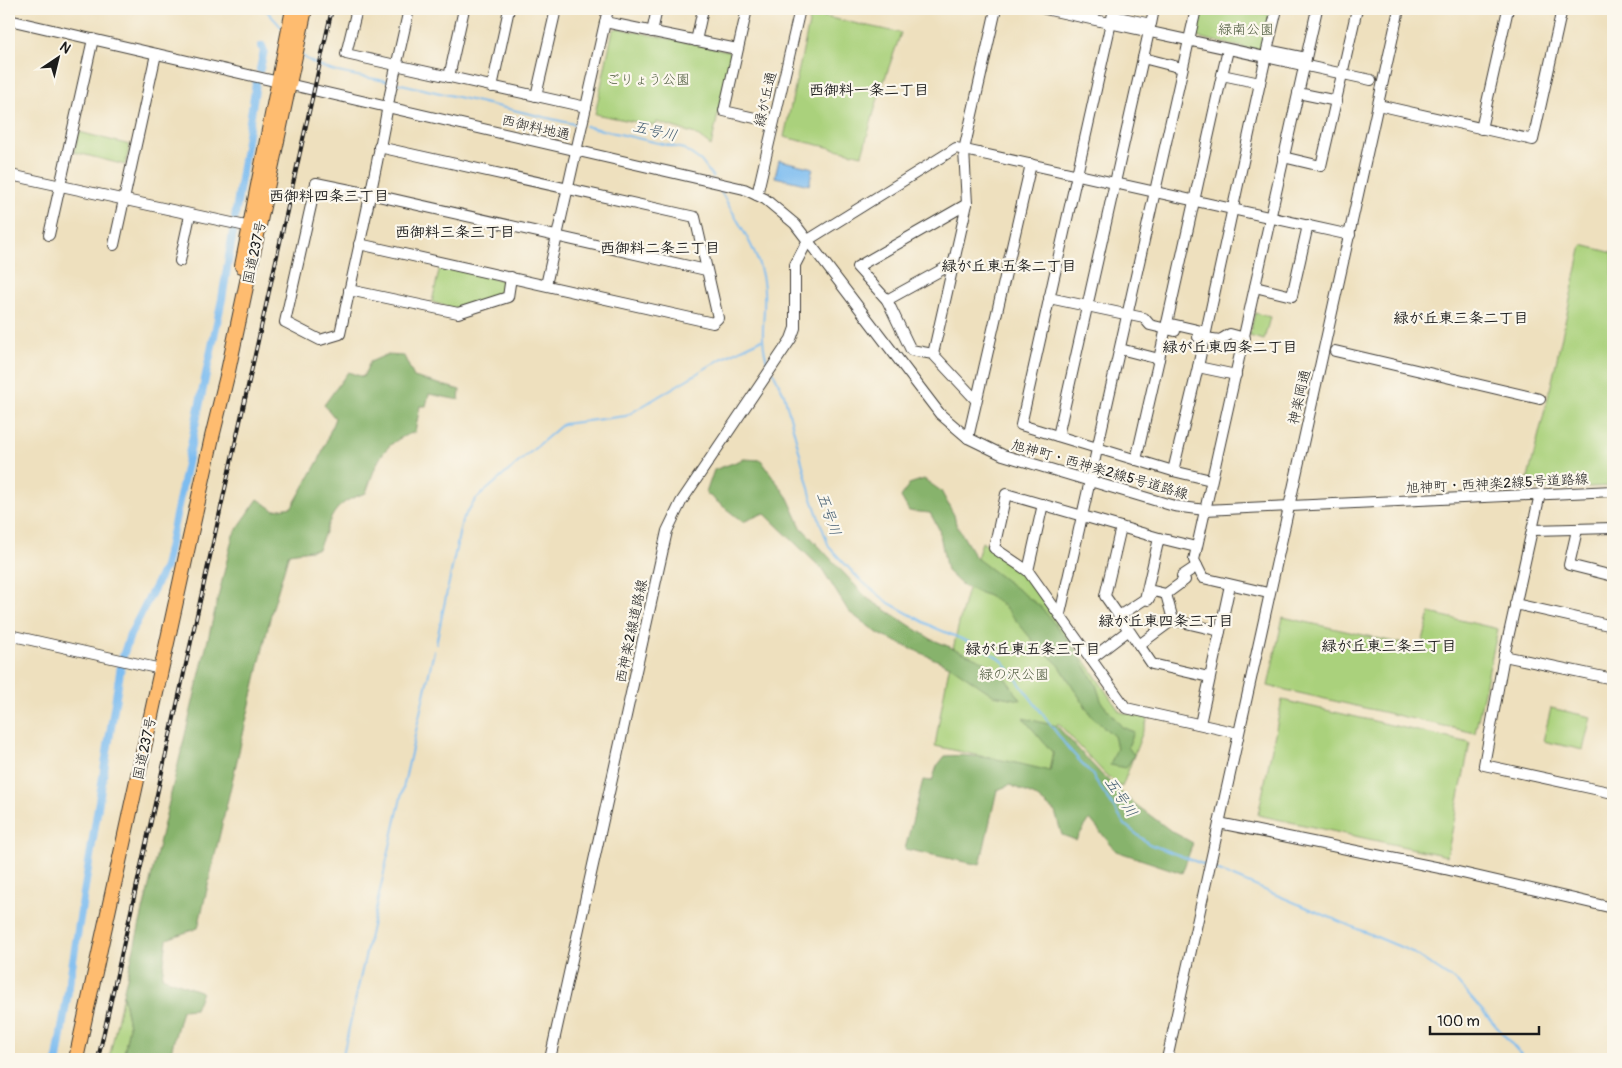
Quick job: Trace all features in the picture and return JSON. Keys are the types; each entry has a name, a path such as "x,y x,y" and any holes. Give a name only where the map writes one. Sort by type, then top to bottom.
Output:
{"highway":[{"name":"国道237号","path":"293,9 294,32"},
{"name":"国道237号","path":"76,1059 212,437 294,32 305,9"}],"street":[{"path":"356,9 346,54 396,70 449,77 536,96 585,112"},
{"path":"409,9 390,94 388,108 379,147 370,194 350,290 340,334 320,340 285,322 316,183 370,194 706,270"},
{"path":"449,77 464,9"},
{"path":"492,87 509,9"},
{"path":"536,96 556,9"},
{"path":"546,285 608,9"},
{"path":"652,32 657,9"},
{"path":"696,41 703,9"},
{"path":"747,9 724,111 773,122"},
{"name":"緑が丘通","path":"757,194 800,9"},
{"path":"933,354 966,204 964,150 996,9"},
{"path":"1045,9 1112,16 1188,41 1228,50 1266,54 1305,62 1342,75 1371,80"},
{"path":"1058,436 1154,9"},
{"path":"1060,614 1196,9"},
{"path":"1173,471 1205,335 1260,83 1274,9"},
{"path":"1268,593 1204,578 1194,560 1317,9"},
{"path":"1283,157 1321,166 1357,9"},
{"name":"神楽岡通","path":"1167,1059 1268,593 1350,235 1399,9"},
{"path":"1481,129 1508,9"},
{"path":"1378,105 1533,140 1562,9"},
{"path":"1112,16 1021,425 1173,471 1211,480"},
{"path":"9,20 388,108"},
{"path":"605,22 737,50"},
{"path":"49,234 93,39"},
{"path":"1136,460 1228,50"},
{"path":"114,245 156,54"},
{"path":"1143,58 1182,68"},
{"path":"1222,75 1260,83"},
{"path":"1298,93 1337,101"},
{"name":"西御料地通","path":"388,108 726,183 757,194"},
{"path":"359,244 713,323 718,318 695,217 379,147"},
{"path":"808,240 956,148 1350,235"},
{"path":"968,438 1030,164"},
{"path":"15,176 253,228"},
{"name":"旭神町・西神楽2線5号道路線","path":"757,194 780,210 808,240 940,414 968,438 1002,455 1174,506 1205,510 1613,491"},
{"path":"966,204 857,267 887,300 911,350 933,354 976,400"},
{"path":"180,261 190,215"},
{"path":"1255,288 1292,296 1308,226"},
{"name":"西神楽2線道路線","path":"550,1059 667,531 681,502 791,339 795,328 795,265 808,240"},
{"path":"887,300 954,263"},
{"path":"350,290 458,313 508,297 511,277"},
{"path":"1049,298 1127,316 1144,318 1150,325 1167,326 1220,340 1230,334 1245,338"},
{"path":"1120,349 1159,359"},
{"path":"1335,351 1540,399"},
{"path":"1198,367 1236,375"},
{"path":"1196,546 1159,538 1006,494 994,548 1028,571 1126,708 1238,733"},
{"path":"1540,494 1504,656 1484,765 1613,793"},
{"path":"1028,571 1043,504"},
{"path":"1121,527 1105,596 1152,664 1209,678"},
{"path":"1532,530 1613,528"},
{"path":"1577,530 1569,565 1613,576"},
{"path":"1121,618 1145,599 1159,538"},
{"path":"1121,618 1151,598 1153,591 1166,594 1185,580 1182,576 1197,566"},
{"path":"1200,724 1230,585"},
{"path":"1166,594 1173,620"},
{"path":"1515,604 1613,626"},
{"path":"1139,645 1173,620 1220,631"},
{"path":"1091,659 1129,630"},
{"path":"9,635 161,669"},
{"path":"1504,656 1613,679"},
{"path":"1219,823 1446,869 1613,908"}],"green space":[{"name":"緑南公園","path":"1202,9 1246,9 1272,15 1264,52 1196,37"},
{"path":"811,14 901,33 878,98 862,155 784,137"},
{"name":"ごりょう公園","path":"618,28 728,51 731,56 711,146 695,134 657,122 656,126 595,114 613,30"},
{"path":"79,132 130,145 125,165 74,152"},
{"path":"1582,245 1613,253 1613,486 1525,490 1552,381"},
{"path":"440,266 502,280 504,284 503,290 500,296 457,309 432,302"},
{"path":"1255,313 1270,317 1264,340 1249,336"},
{"path":"386,355 404,356 414,377 460,390 459,400 429,394 426,406 420,406 415,432 387,448 377,463 366,493 354,497 339,507 330,521 318,549 289,553 271,614 198,928 167,939 162,977 202,992 195,1009 182,1010 169,1059 130,1059 124,1054 129,1026 123,994 233,535 258,499 274,510 292,507 320,458 335,418 324,405 348,372 363,377 370,362"},
{"path":"744,459 761,460 788,498 801,527 867,598 931,639 981,660 1003,675 1021,700 993,695 952,667 879,634 849,612 822,569 764,513 743,522 706,493 714,470"},
{"path":"924,479 941,491 954,515 956,524 976,558 1041,607 1076,651 1096,685 1102,703 1122,727 1134,732 1128,747 1134,755 1126,768 1110,765 1117,748 1114,736 1092,717 1059,665 1034,642 1004,606 989,596 963,586 947,571 939,529 930,513 909,511 901,497 909,484"},
{"name":"緑の沢公園","path":"982,542 1024,572 1120,712 1148,718 1122,787 1106,775 1058,723 1049,771 935,746 954,643"},
{"path":"1430,613 1498,629 1475,733 1268,686 1283,617 1421,648"},
{"path":"1282,700 1470,743 1447,856 1258,815"},
{"path":"1551,708 1591,717 1583,750 1543,741"},
{"path":"1023,718 1057,726 1102,775 1131,801 1171,831 1193,843 1182,873 1116,851 1090,819 1076,840 1062,835 1055,812 1035,796 1010,785 997,790 980,865 905,849 923,780 932,781 937,766 945,756 985,757 1050,771 1053,753"},
{"path":"123,994 129,1026 124,1054 130,1058 109,1059"}],"water":[{"path":"779,160 813,168 809,185 775,177"}],"waterway":[{"name":"五号川","path":"265,9 283,29"},
{"path":"260,69 264,51 262,46"},
{"name":"五号川","path":"300,54 310,61 332,70 390,82"},
{"path":"235,217 256,83"},
{"name":"五号川","path":"397,83 578,125"},
{"name":"五号川","path":"585,126 684,149 701,161 713,177"},
{"name":"五号川","path":"719,188 745,233 760,269 764,292 763,342 768,364"},
{"path":"123,656 130,635 165,567 222,299 233,232"},
{"path":"436,644 462,520 476,499 563,424 626,416 721,359 761,340"},
{"name":"五号川","path":"773,372 784,394 811,496 829,547 860,580 889,603 933,627 976,645 1002,660 1068,748 1091,773 1125,825 1149,844 1205,865"},
{"path":"342,1059 434,651"},
{"path":"57,1059 121,666"},
{"name":"五号川","path":"1212,868 1410,951 1457,982 1525,1059"}],"railway":[{"path":"98,1059 332,9"}],"district":[{"name":"西御料一条二丁目","path":"869,90"},
{"name":"西御料四条三丁目","path":"329,196"},
{"name":"西御料三条三丁目","path":"455,232"},
{"name":"西御料二条三丁目","path":"660,248"},
{"name":"緑が丘東五条二丁目","path":"1009,266"},
{"name":"緑が丘東三条二丁目","path":"1461,318"},
{"name":"緑が丘東四条二丁目","path":"1230,347"},
{"name":"緑が丘東四条三丁目","path":"1166,621"},
{"name":"緑が丘東三条三丁目","path":"1389,646"},
{"name":"緑が丘東五条三丁目","path":"1033,649"}]}
